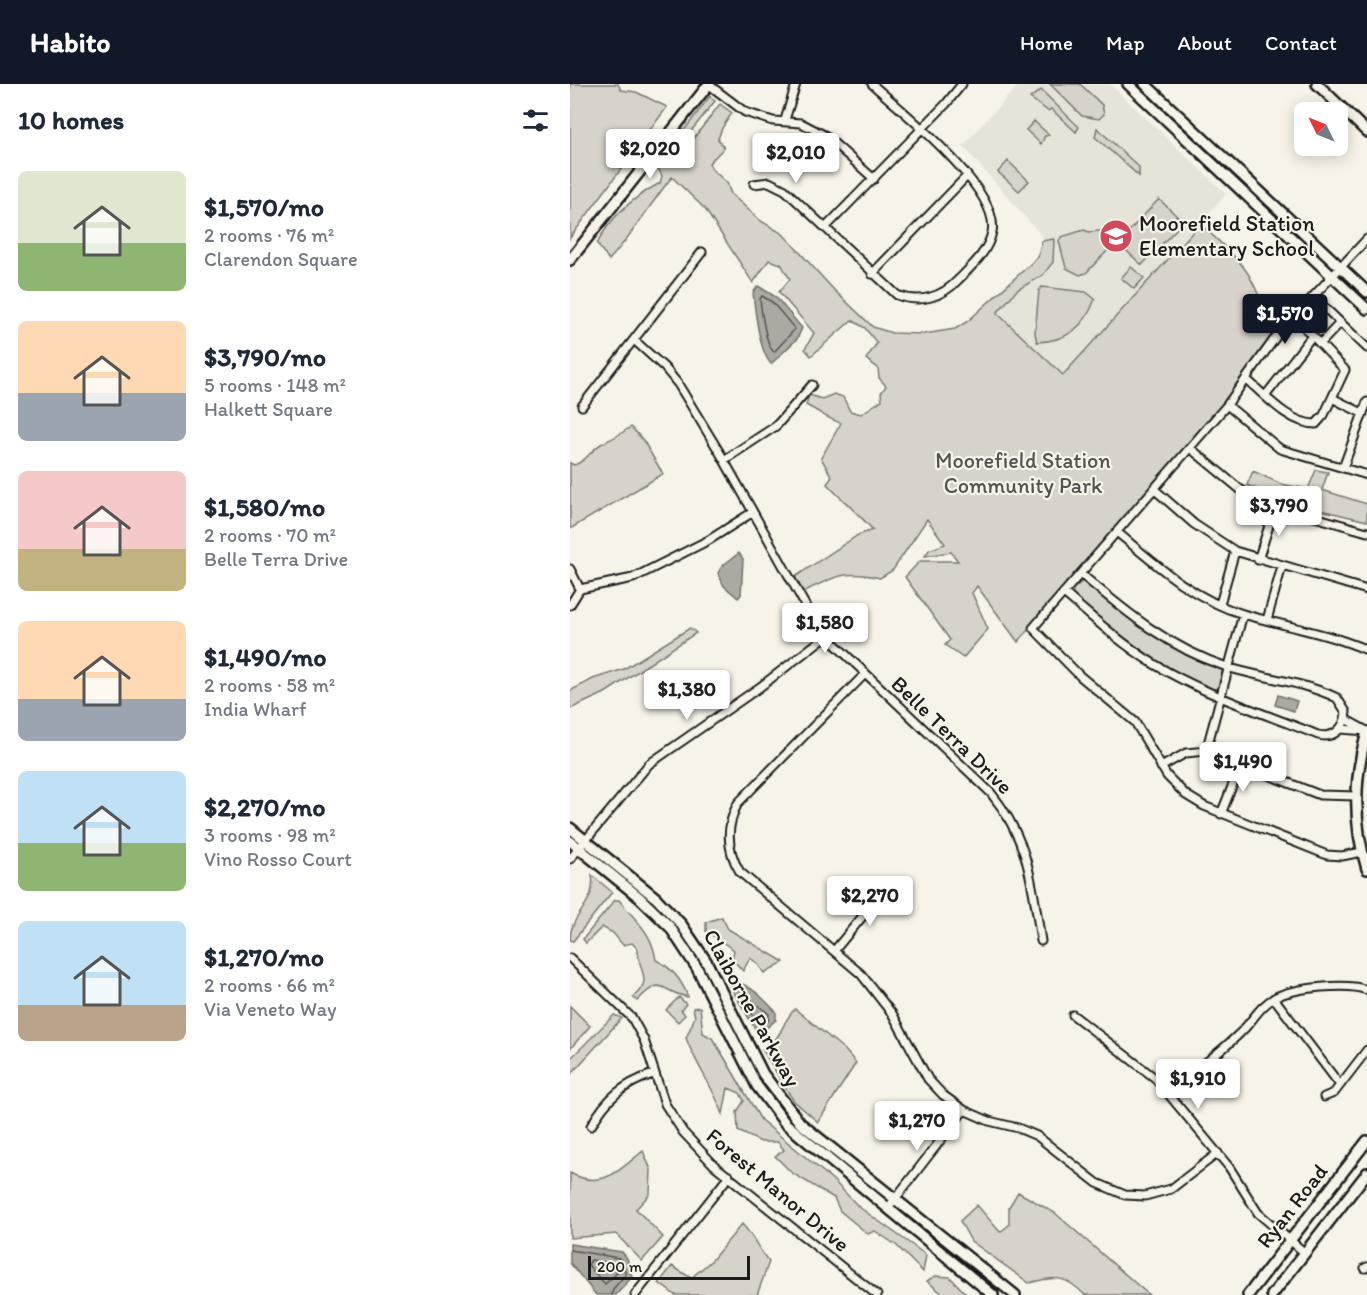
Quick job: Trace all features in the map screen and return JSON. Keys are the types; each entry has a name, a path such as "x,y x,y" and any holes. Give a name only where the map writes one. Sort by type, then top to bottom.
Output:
{"main road":[{"path":"570,260 709,84"},
{"path":"1128,84 1367,309"},
{"path":"1145,84 1367,292"},
{"path":"1317,84 1367,132"},
{"path":"1367,731 1359,767 1357,796 1362,852 1367,869"},
{"name":"Claiborne Parkway","path":"570,828 582,844 670,927 697,968 757,1086 785,1124 993,1295"},
{"name":"Claiborne Parkway","path":"570,841 582,844 656,898 690,935 706,961 763,1074 788,1109 820,1141 1015,1295"},
{"name":"Ryan Road","path":"1248,1295 1367,1141"},
{"name":"Ryan Road","path":"1272,1295 1367,1173"}],"street":[{"path":"709,84 745,112 773,121 785,120 801,123 826,136 874,179"},
{"path":"785,120 796,84"},
{"path":"754,184 769,182 785,190 892,292 907,298 934,297 953,285 980,256 992,232 993,217 989,205 967,176 922,129 872,84"},
{"path":"825,228 922,129 962,84"},
{"path":"872,274 967,176"},
{"path":"1362,852 1342,856 1327,855 1221,814 1186,795 1161,767 1135,722 1080,676 1033,628 1227,405 1278,334 1367,239"},
{"path":"582,406 702,252"},
{"path":"1320,303 1367,348"},
{"path":"1320,344 1340,323"},
{"path":"1246,379 1287,413 1309,424 1316,424 1345,370 1306,329"},
{"path":"1266,395 1312,336"},
{"name":"Belle Terra Drive","path":"634,340 665,368 678,384 825,637 991,793 1006,813 1026,852 1041,941"},
{"path":"724,460 776,426 812,385"},
{"path":"1332,398 1362,413"},
{"path":"1343,468 1367,402"},
{"path":"1227,405 1280,449 1367,475"},
{"path":"1190,448 1241,490 1275,507 1367,532"},
{"path":"1154,489 1194,524 1235,551 1258,560 1367,590"},
{"path":"1258,560 1275,507"},
{"path":"570,606 580,589 633,578 709,540 753,512"},
{"path":"1117,532 1176,580 1220,604 1243,614 1367,650"},
{"path":"1220,604 1235,551"},
{"path":"1267,620 1282,566"},
{"path":"570,569 580,589"},
{"path":"1065,593 1125,644 1152,663 1221,696 1318,735 1332,735 1340,729 1346,719 1342,702 1332,695 1229,667 1180,648 1155,633 1082,573"},
{"path":"1206,751 1243,614"},
{"path":"570,859 645,768 659,755 760,687 825,637"},
{"path":"864,675 744,796 734,811 729,829 731,855 745,879 861,974 884,1001 928,1079 943,1095 964,1110 988,1122 1018,1128 1037,1136 1097,1183 1125,1195 1145,1196 1171,1189 1218,1153"},
{"path":"1346,719 1367,731"},
{"path":"1340,729 1367,731"},
{"path":"1161,767 1192,751 1206,751 1320,795 1357,796"},
{"path":"1221,814 1241,764"},
{"path":"834,951 886,888"},
{"name":"Forest Manor Drive","path":"570,958 632,1018 644,1040 653,1074 665,1104 683,1132 705,1156 877,1295"},
{"path":"1168,1092 1242,1032 1257,1011 1274,998 1305,989 1352,987 1367,990"},
{"path":"1274,998 1341,1085"},
{"path":"1073,1015 1143,1066 1168,1092 1218,1153 1251,1205 1289,1242 1305,1253"},
{"path":"1324,1097 1334,1093 1367,1050"},
{"path":"591,1126 613,1094 630,1083 653,1074"},
{"path":"888,1208 964,1110"},
{"path":"634,1295 729,1176"}],"shaded area":[{"name":"Moorefield Station Elementary School","path":"1019,84 1110,84 1226,194 1063,375 991,307 1053,249 963,146"}],"green space":[{"path":"570,84 618,84 621,90 636,92 667,107 570,238"},
{"path":"1050,84 1080,84 1102,105 1104,114 1099,119 1082,116"},
{"path":"1041,90 1079,127 1076,132 1051,109 1048,111 1030,98"},
{"name":"Moorefield Station Community Park","path":"710,96 715,101 680,145 681,150 687,147 720,104 732,113 718,139 724,148 709,163 712,169 727,183 731,194 761,221 783,234 834,290 873,327 892,333 924,334 955,329 968,321 1038,257 1042,241 1054,239 1053,262 1043,275 1017,290 997,313 1063,375 1200,224 1237,259 1251,278 1274,323 1273,333 1229,396 1018,642 977,586 972,593 988,629 963,658 945,645 950,640 905,577 920,561 958,561 951,552 925,556 929,550 945,544 927,519 893,570 880,578 858,575 840,576 803,592 795,577 858,535 873,530 827,484 832,477 821,458 841,423 806,405 809,395 822,399 834,394 843,397 850,411 861,414 882,400 881,393 886,386 879,378 878,368 866,359 877,343 865,328 852,320 811,356 805,349 814,333 779,292 790,279 781,264 769,260 753,283 705,209 672,177 609,260 597,244 602,234 624,209 660,183 662,176 657,166"},
{"path":"1034,121 1049,135 1045,136 1041,144 1026,130"},
{"path":"1097,128 1139,167 1139,176 1095,137"},
{"path":"1008,161 1029,181 1019,191 998,172"},
{"path":"1159,199 1183,222 1142,265 1118,243"},
{"path":"1084,230 1089,232 1108,230 1113,234 1110,248 1086,273 1080,275 1066,268 1059,241 1061,237"},
{"path":"1131,267 1144,278 1134,289 1121,278"},
{"path":"1042,287 1086,292 1095,299 1086,317 1074,331 1057,339 1037,342 1035,333 1039,290"},
{"path":"631,427 643,440 663,474 570,529 570,463 574,465 578,463 601,444"},
{"path":"1316,470 1328,472 1322,490 1367,504 1367,521 1291,503 1247,485 1253,471 1281,484 1308,489"},
{"path":"1084,580 1135,622 1223,669 1218,688 1212,690 1173,670 1106,624 1072,596 1073,589"},
{"path":"690,628 696,633 605,693 570,709 570,691 593,679 624,669"},
{"path":"592,875 612,892 573,941 570,940 571,931 591,894"},
{"path":"615,900 619,900 642,927 654,950 656,960 675,975 683,985 688,997 657,986 637,1001 633,997 643,985 644,980 638,949 632,943 623,945 613,933 602,927 586,943 583,939"},
{"path":"722,917 728,929 784,962 764,973 750,958 743,971 732,959 734,950 706,931 706,922"},
{"path":"679,997 686,1004 681,1010 685,1015 678,1022 666,1010"},
{"path":"570,1006 590,1026 570,1049"},
{"path":"700,1007 703,1033 712,1038 761,1120 833,1180 859,1207 926,1255 923,1272 896,1245 875,1231 868,1234 840,1211 834,1198 792,1173 775,1156 784,1150 778,1142 761,1142 738,1131 737,1112 744,1101 740,1093 728,1088 723,1114 686,1038 695,1017 693,1008"},
{"path":"795,1009 845,1050 856,1063 818,1122 793,1100 762,1049 775,1040"},
{"path":"614,1015 622,1018 570,1075 570,1059"},
{"path":"643,1151 651,1170 650,1194 636,1209 663,1237 642,1261 616,1234 570,1238 570,1173 591,1180 601,1179 617,1171"},
{"path":"1018,1192 1055,1213 1149,1295 1085,1295 1072,1284 1053,1278 1029,1283 971,1241 960,1221 977,1205 1000,1232 1009,1225 1009,1207"},
{"path":"742,1224 769,1262 757,1295 675,1295 659,1283 672,1266 691,1278 712,1260"},
{"path":"935,1276 950,1277 967,1295 944,1295 927,1281"}],"water":[{"path":"758,286 776,297 802,328 797,339 771,364 763,350 756,320 753,293"},
{"path":"739,553 743,559 741,595 738,598 724,586 718,573 722,566"},
{"path":"1278,695 1297,701 1294,711 1275,705"},
{"path":"732,982 744,985 756,992 776,1012 776,1020 763,1031 757,1032 731,988"},
{"path":"570,1244 622,1252 627,1258 632,1277 616,1295 596,1295 570,1263"}],"place":[{"name":"Moorefield Station Elementary School","path":"1116,236"}]}
